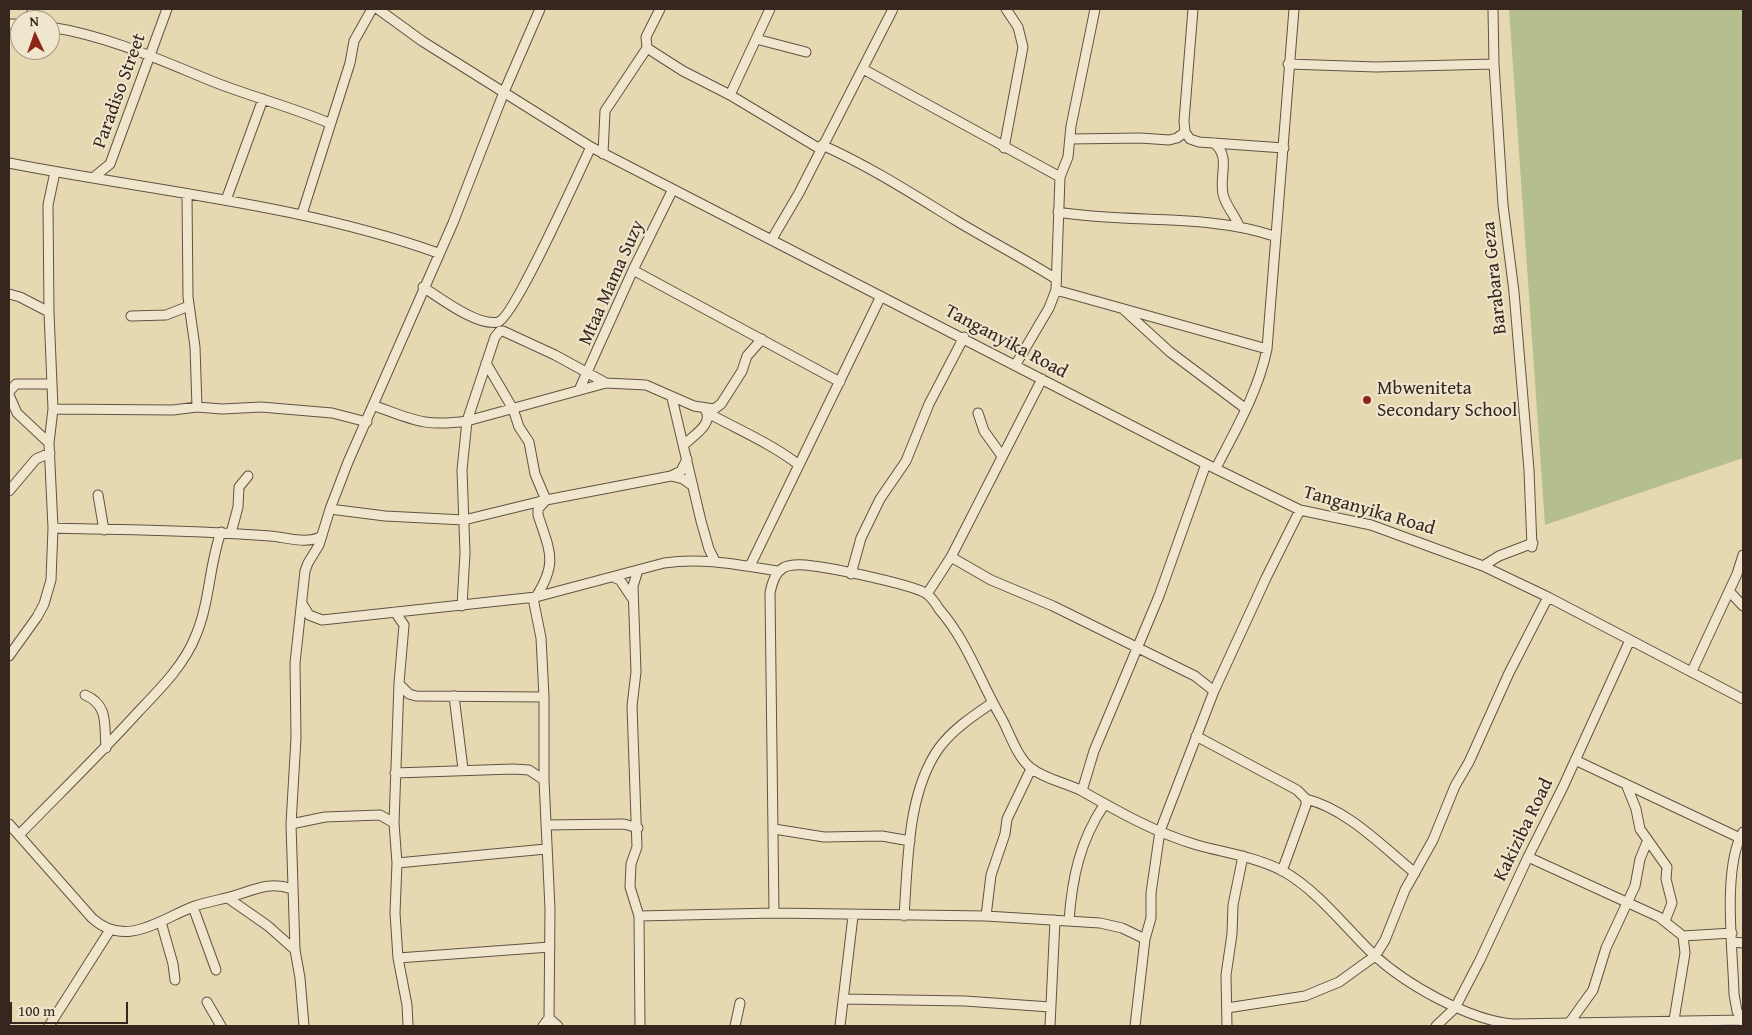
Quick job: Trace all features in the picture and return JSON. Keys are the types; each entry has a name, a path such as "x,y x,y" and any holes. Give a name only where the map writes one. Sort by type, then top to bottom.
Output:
{"street":[{"name":"Paradiso Street","path":"94,177 110,164 152,55 167,9"},
{"path":"302,214 329,123 336,108 354,41 372,9"},
{"name":"Tanganyika Road","path":"378,9 389,12 422,41 603,154 964,337 1206,464 1300,510 1371,525 1484,566 1548,597 1743,699"},
{"path":"304,1026 300,978 295,950 291,824 296,738 295,663 303,605 305,571 319,545 330,509 375,406 423,287 453,223 504,92 540,9"},
{"path":"603,154 605,111 647,48 646,37 660,9"},
{"path":"730,95 770,9"},
{"path":"772,239 800,193 821,147 893,9"},
{"path":"1004,148 1023,47 1018,27 1006,9"},
{"path":"1016,364 1038,328 1056,290 1060,177 1068,157 1095,9"},
{"path":"1193,9 1184,121 1185,132 1190,139 1284,148"},
{"path":"1216,468 1258,384 1267,349 1274,236 1284,148 1288,64 1294,9"},
{"name":"Barabara Geza","path":"1484,566 1498,556 1532,545 1514,292 1503,205 1494,64 1493,9"},
{"path":"60,29 96,37 152,55 215,82 329,123"},
{"path":"756,39 806,52"},
{"path":"647,48 683,71 730,95 821,147 903,186 956,221 1014,252 1056,279"},
{"path":"1288,64 1376,68 1494,64"},
{"path":"862,69 1060,177"},
{"path":"226,200 263,99"},
{"path":"1070,139 1132,138 1169,140 1185,132"},
{"path":"1214,142 1222,150 1224,157 1225,164 1221,176 1223,197 1236,216 1239,226"},
{"path":"423,287 455,308 484,321 493,323 506,318 522,291 591,147"},
{"path":"9,163 302,214 404,241 438,253"},
{"path":"110,164 118,182"},
{"path":"9,656 37,617 44,604 51,580 53,528 49,443 53,409 50,384 48,205 55,172"},
{"name":"Mtaa Mama Suzy","path":"580,390 633,270 673,189"},
{"path":"187,195 189,306 195,347 197,407"},
{"path":"1058,212 1093,218 1196,222 1239,226 1274,236"},
{"path":"633,270 840,382"},
{"path":"1056,290 1267,349"},
{"path":"9,294 20,297 49,312"},
{"path":"750,566 881,296"},
{"path":"131,316 166,316 189,306"},
{"path":"1120,308 1170,352 1246,409"},
{"path":"462,606 464,520 462,470 467,422 495,337 500,331 503,331 589,372 606,383"},
{"path":"851,574 862,538 880,499 906,462 929,404 964,337"},
{"path":"707,411 721,404 742,372 747,356 762,339"},
{"path":"486,363 513,409 519,426 529,442 535,474 546,500"},
{"path":"927,594 951,557 1042,379"},
{"path":"375,406 422,423 446,424 467,422 606,383 646,385 659,389 672,398 707,411 744,434 774,447 799,466"},
{"path":"49,443 17,413 9,393 16,384 50,384"},
{"path":"672,398 708,549 715,561"},
{"path":"53,409 173,410 197,407 222,409 261,407 332,413 367,422"},
{"path":"684,445 698,434 707,419 707,411"},
{"path":"978,413 984,431 1002,456"},
{"path":"9,491 36,459 50,454"},
{"path":"330,509 386,516 464,520 546,500 671,476 681,470 687,459"},
{"path":"1082,791 1086,772 1136,646 1159,596 1206,464"},
{"path":"19,835 106,748 160,688 188,652 196,635 210,590 216,546 226,532 238,507 239,487 248,476"},
{"path":"671,476 683,479 693,486"},
{"path":"98,495 104,530"},
{"path":"543,1026 549,1018 550,909 546,848 544,697 541,638 534,598 546,581 550,563 550,552 538,515 538,510 546,500"},
{"path":"1136,1026 1145,939 1151,918 1151,893 1160,831 1214,691 1266,578 1300,510"},
{"path":"53,528 226,532 306,541 322,536"},
{"path":"306,541 313,554"},
{"path":"1692,671 1729,591 1743,555"},
{"path":"951,557 997,582 1136,646 1195,676 1214,691"},
{"path":"303,605 309,615 322,620 534,598 638,570 684,560 715,561 777,571"},
{"path":"774,913 770,593 777,571 784,566 814,566 901,585 927,594 953,625 964,642 992,703 1031,769 1082,791 1104,806 1160,831 1196,844 1243,856 1282,871 1315,896 1375,956 1418,987 1455,1008 1498,1023 1743,1021 1734,994 1732,938 1732,875 1741,835 1575,760"},
{"path":"638,570 633,586 632,598 636,672 632,706 638,847 631,864 630,888 638,916 640,1026"},
{"path":"613,577 620,580 632,598"},
{"path":"1729,591 1743,606"},
{"path":"1227,1008 1305,996 1339,982 1375,956 1385,940 1404,890 1433,840 1455,786 1469,762 1509,674 1548,597"},
{"path":"408,1025 398,958 395,913 397,863 394,823 399,683 404,625 411,610"},
{"path":"395,612 404,625"},
{"name":"Kakiziba Road","path":"1436,1026 1455,1008 1480,960 1630,640"},
{"path":"399,683 409,694 544,697"},
{"path":"85,695 96,700 102,706 106,748"},
{"path":"454,696 463,769"},
{"path":"904,916 910,841 916,800 928,767 936,754 958,728 992,703"},
{"path":"1196,736 1297,790 1306,799 1327,806 1349,820 1415,873"},
{"path":"395,773 463,769 529,770 544,780"},
{"path":"986,916 991,875 1005,834 1007,819 1031,769"},
{"path":"1626,784 1636,808 1640,828 1648,842 1667,866 1666,879 1672,903 1665,921"},
{"path":"1282,871 1306,805 1306,799"},
{"path":"1069,920 1072,882 1080,853 1093,822 1104,806"},
{"path":"291,824 325,817 380,815 394,823"},
{"path":"9,824 92,918 102,927 110,930 140,930 193,907 272,884 292,889"},
{"path":"546,825 624,824 638,828"},
{"path":"774,829 824,837 882,836 910,841"},
{"path":"1570,1022 1592,990 1606,948 1639,878 1640,859 1648,842"},
{"path":"397,863 546,848"},
{"path":"1227,1026 1226,975 1232,934 1233,906 1243,856"},
{"path":"1528,858 1665,921 1683,936 1732,938 1743,942"},
{"path":"228,898 268,926 295,950"},
{"path":"193,907 216,970"},
{"path":"638,916 774,913 853,916 986,916 1100,923 1122,928 1145,939"},
{"path":"840,1026 853,916"},
{"path":"1050,1026 1054,920"},
{"path":"161,922 173,964 175,980"},
{"path":"48,1026 110,930"},
{"path":"1673,1023 1685,953 1683,936"},
{"path":"398,958 550,948"},
{"path":"843,999 965,1001 1050,1007"},
{"path":"207,1002 221,1026"},
{"path":"734,1026 740,1003"},
{"path":"549,1018 558,1026"}],"green space":[{"path":"1509,9 1743,9 1743,458 1545,525"}],"place":[{"name":"Mbweniteta Secondary School","path":"1367,400"}]}
